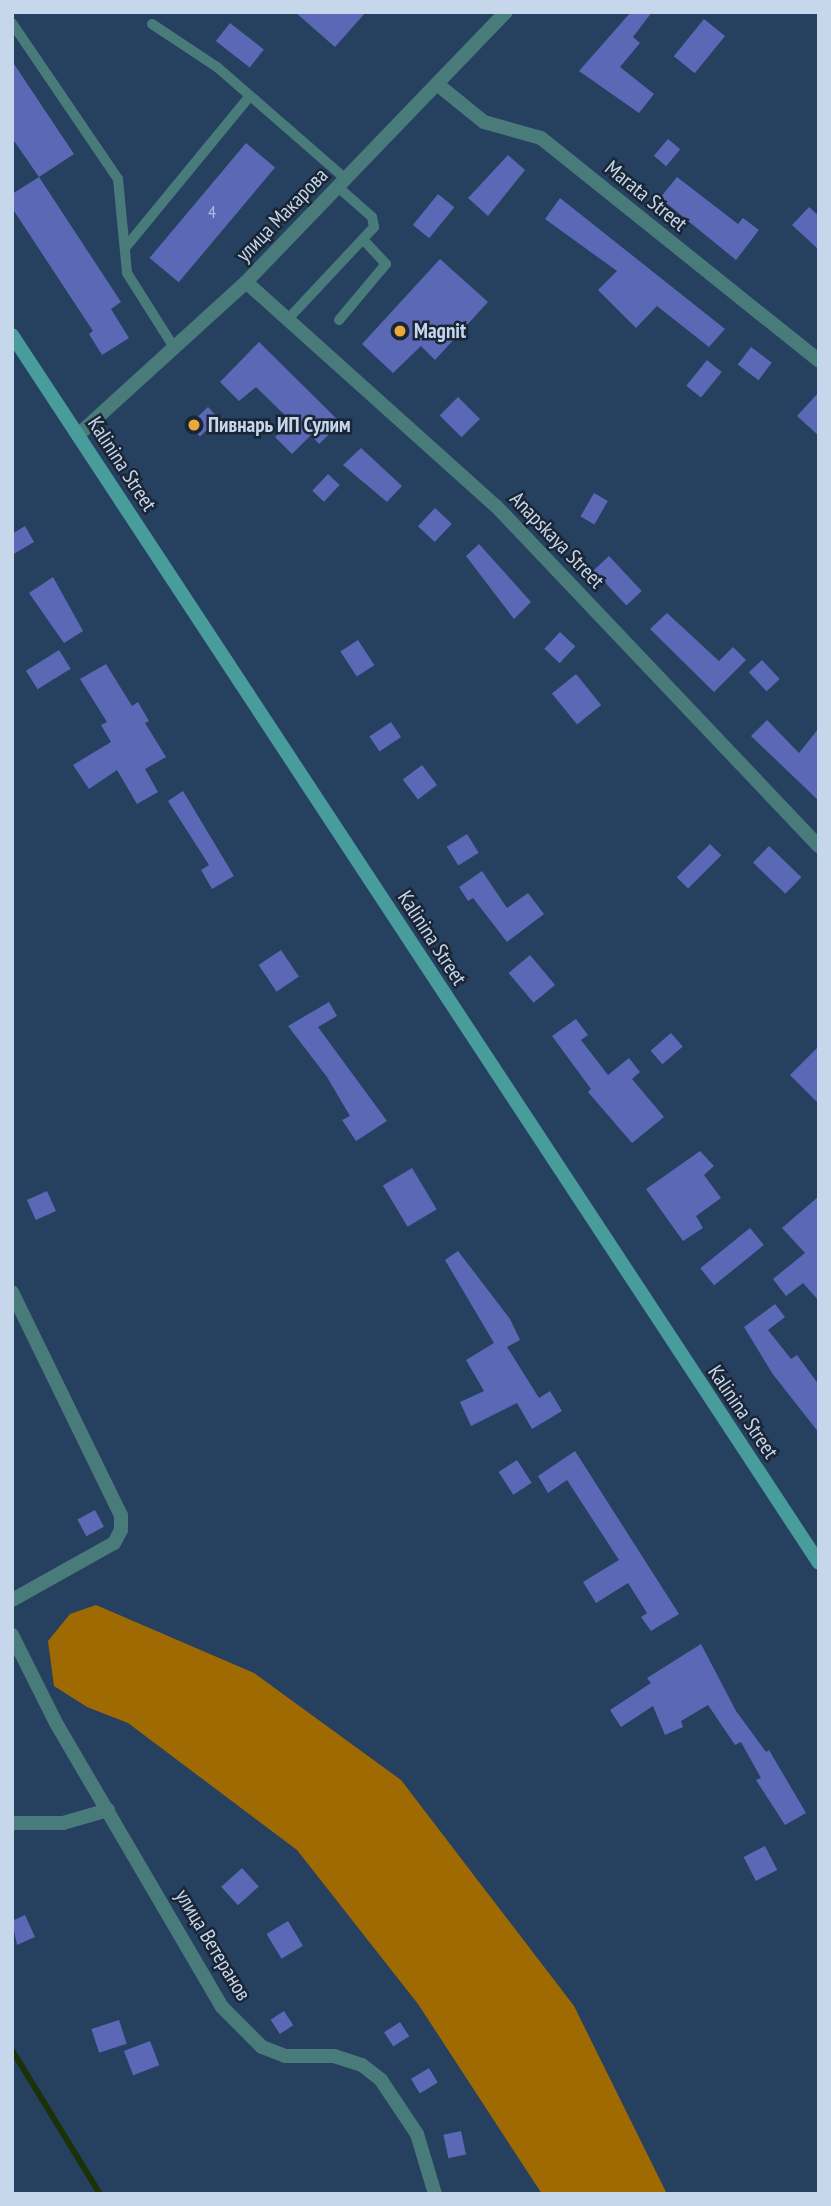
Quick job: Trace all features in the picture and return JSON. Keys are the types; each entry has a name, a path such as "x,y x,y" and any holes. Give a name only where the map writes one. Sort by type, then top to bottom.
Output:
{"main road":[{"name":"Kalinina Street","path":"12,335 819,1563"}],"street":[{"name":"улица Макарова","path":"78,435 246,282 506,12"},
{"name":"Marata Street","path":"437,85 484,122 541,138 819,361"},
{"name":"Anapskaya Street","path":"246,282 496,506 819,846"},
{"path":"12,1292 121,1515 121,1531 114,1543 12,1600"},
{"name":"улица Ветеранов","path":"12,1634 56,1723 222,2007 262,2047 285,2056 334,2056 362,2064 381,2080 417,2134 435,2194"},
{"path":"12,1823 64,1822 108,1810"}],"lane":[{"path":"12,23 118,179 127,273 175,349"},
{"path":"152,24 217,67 250,96 342,183 375,222 363,239 288,319"},
{"path":"125,248 250,96"},
{"path":"339,320 386,264 363,239"}],"shaded area":[{"path":"96,1605 254,1673 401,1780 574,2006 667,2194 542,2194 418,2004 297,1850 128,1723 87,1707 54,1686 48,1641 70,1614"}],"building":[{"path":"295,12 366,12 335,47"},
{"path":"631,12 652,12 633,37 640,43 620,67 654,94 639,113 579,71"},
{"path":"704,19 725,36 695,73 674,56"},
{"path":"230,23 264,49 250,68 216,41"},
{"path":"12,61 74,154 39,177 12,138"},
{"path":"668,139 680,149 666,166 654,156"},
{"path":"246,143 275,167 179,282 150,258"},
{"path":"508,155 525,170 488,216 468,198"},
{"path":"39,177 121,302 111,309 129,338 102,355 89,334 93,331 12,208 12,194"},
{"path":"677,177 738,224 743,218 759,230 736,260 660,198"},
{"path":"438,194 454,207 429,238 413,225"},
{"path":"560,198 725,329 709,347 657,306 636,328 598,290 617,271 545,219"},
{"path":"809,207 819,216 819,250 792,225"},
{"path":"440,259 488,302 435,360 421,346 393,373 362,344"},
{"path":"259,342 341,423 319,444 311,435 292,454 275,437 291,421 256,387 239,401 220,382"},
{"path":"751,347 772,363 759,380 738,365"},
{"path":"707,360 722,372 701,398 686,386"},
{"path":"819,392 819,436 797,416"},
{"path":"458,397 480,419 462,437 440,415"},
{"path":"208,407 219,419 200,436 189,425"},
{"path":"361,448 402,486 387,502 343,465"},
{"path":"328,474 340,485 324,502 312,491"},
{"path":"594,493 608,501 594,524 580,516"},
{"path":"435,508 452,524 435,542 418,526"},
{"path":"25,526 34,542 12,555 12,534"},
{"path":"479,544 531,602 514,619 466,556"},
{"path":"609,556 642,591 626,605 594,570"},
{"path":"53,577 83,631 64,643 29,593"},
{"path":"667,613 719,661 733,647 746,660 714,692 650,629"},
{"path":"560,632 575,646 560,663 544,649"},
{"path":"358,640 374,665 357,677 340,651"},
{"path":"59,650 71,669 38,689 26,671"},
{"path":"762,660 780,679 767,691 749,672"},
{"path":"106,664 132,706 138,702 149,721 145,723 166,757 145,769 158,792 137,804 117,770 89,789 73,765 111,742 101,725 107,722 80,679"},
{"path":"576,674 601,705 577,725 552,694"},
{"path":"767,720 799,753 819,728 819,801 751,736"},
{"path":"391,722 401,737 380,751 369,737"},
{"path":"422,765 437,785 418,799 403,779"},
{"path":"183,791 234,876 212,889 201,870 209,865 168,801"},
{"path":"467,834 479,853 458,865 447,847"},
{"path":"710,844 721,855 688,889 677,877"},
{"path":"769,846 801,877 785,894 753,863"},
{"path":"482,871 507,908 528,893 544,914 507,942 473,898 468,901 459,887"},
{"path":"281,950 299,977 277,992 259,965"},
{"path":"530,955 555,985 534,1003 509,973"},
{"path":"329,1002 337,1016 318,1027 387,1121 356,1141 342,1120 350,1116 327,1077 288,1026"},
{"path":"576,1019 588,1035 581,1040 608,1075 629,1058 640,1072 632,1079 664,1117 632,1143 588,1092 591,1089 552,1036"},
{"path":"671,1033 683,1047 662,1064 651,1051"},
{"path":"819,1046 819,1104 790,1075"},
{"path":"700,1151 714,1166 704,1175 721,1198 696,1216 703,1228 683,1241 646,1189"},
{"path":"412,1168 437,1209 408,1227 383,1186"},
{"path":"47,1191 56,1211 36,1220 27,1200"},
{"path":"819,1196 819,1301 803,1283 786,1296 773,1279 805,1253 782,1228"},
{"path":"750,1228 764,1245 714,1285 700,1268"},
{"path":"458,1251 510,1319 520,1340 507,1347 539,1398 550,1391 562,1411 532,1429 517,1403 471,1426 460,1402 484,1391 466,1360 494,1343 445,1260"},
{"path":"775,1304 785,1317 768,1330 791,1359 797,1355 819,1385 819,1433 772,1373 744,1327"},
{"path":"575,1451 679,1614 651,1631 641,1617 647,1613 628,1583 596,1603 583,1582 619,1560 567,1480 548,1493 538,1476"},
{"path":"517,1460 532,1483 513,1495 499,1472"},
{"path":"95,1510 104,1527 86,1536 77,1519"},
{"path":"701,1644 736,1711 766,1752 769,1750 806,1813 785,1825 756,1780 761,1778 741,1742 735,1745 708,1705 681,1721 683,1727 665,1735 653,1706 621,1727 610,1710 651,1683 647,1678"},
{"path":"765,1846 777,1870 756,1881 744,1857"},
{"path":"242,1868 259,1887 238,1905 221,1887"},
{"path":"25,1915 35,1937 17,1945 12,1921"},
{"path":"288,1921 303,1946 282,1959 267,1934"},
{"path":"284,2011 293,2025 280,2034 271,2020"},
{"path":"119,2020 127,2044 99,2053 91,2029"},
{"path":"400,2022 409,2036 393,2047 384,2032"},
{"path":"150,2041 159,2065 133,2075 124,2051"},
{"path":"429,2068 438,2083 420,2093 411,2079"},
{"path":"461,2131 466,2154 448,2158 443,2135"}],"waterway":[{"path":"12,2050 100,2194"}],"place":[{"name":"Magnit","path":"400,331"},
{"name":"Пивнарь ИП Сулим","path":"194,425"}]}
